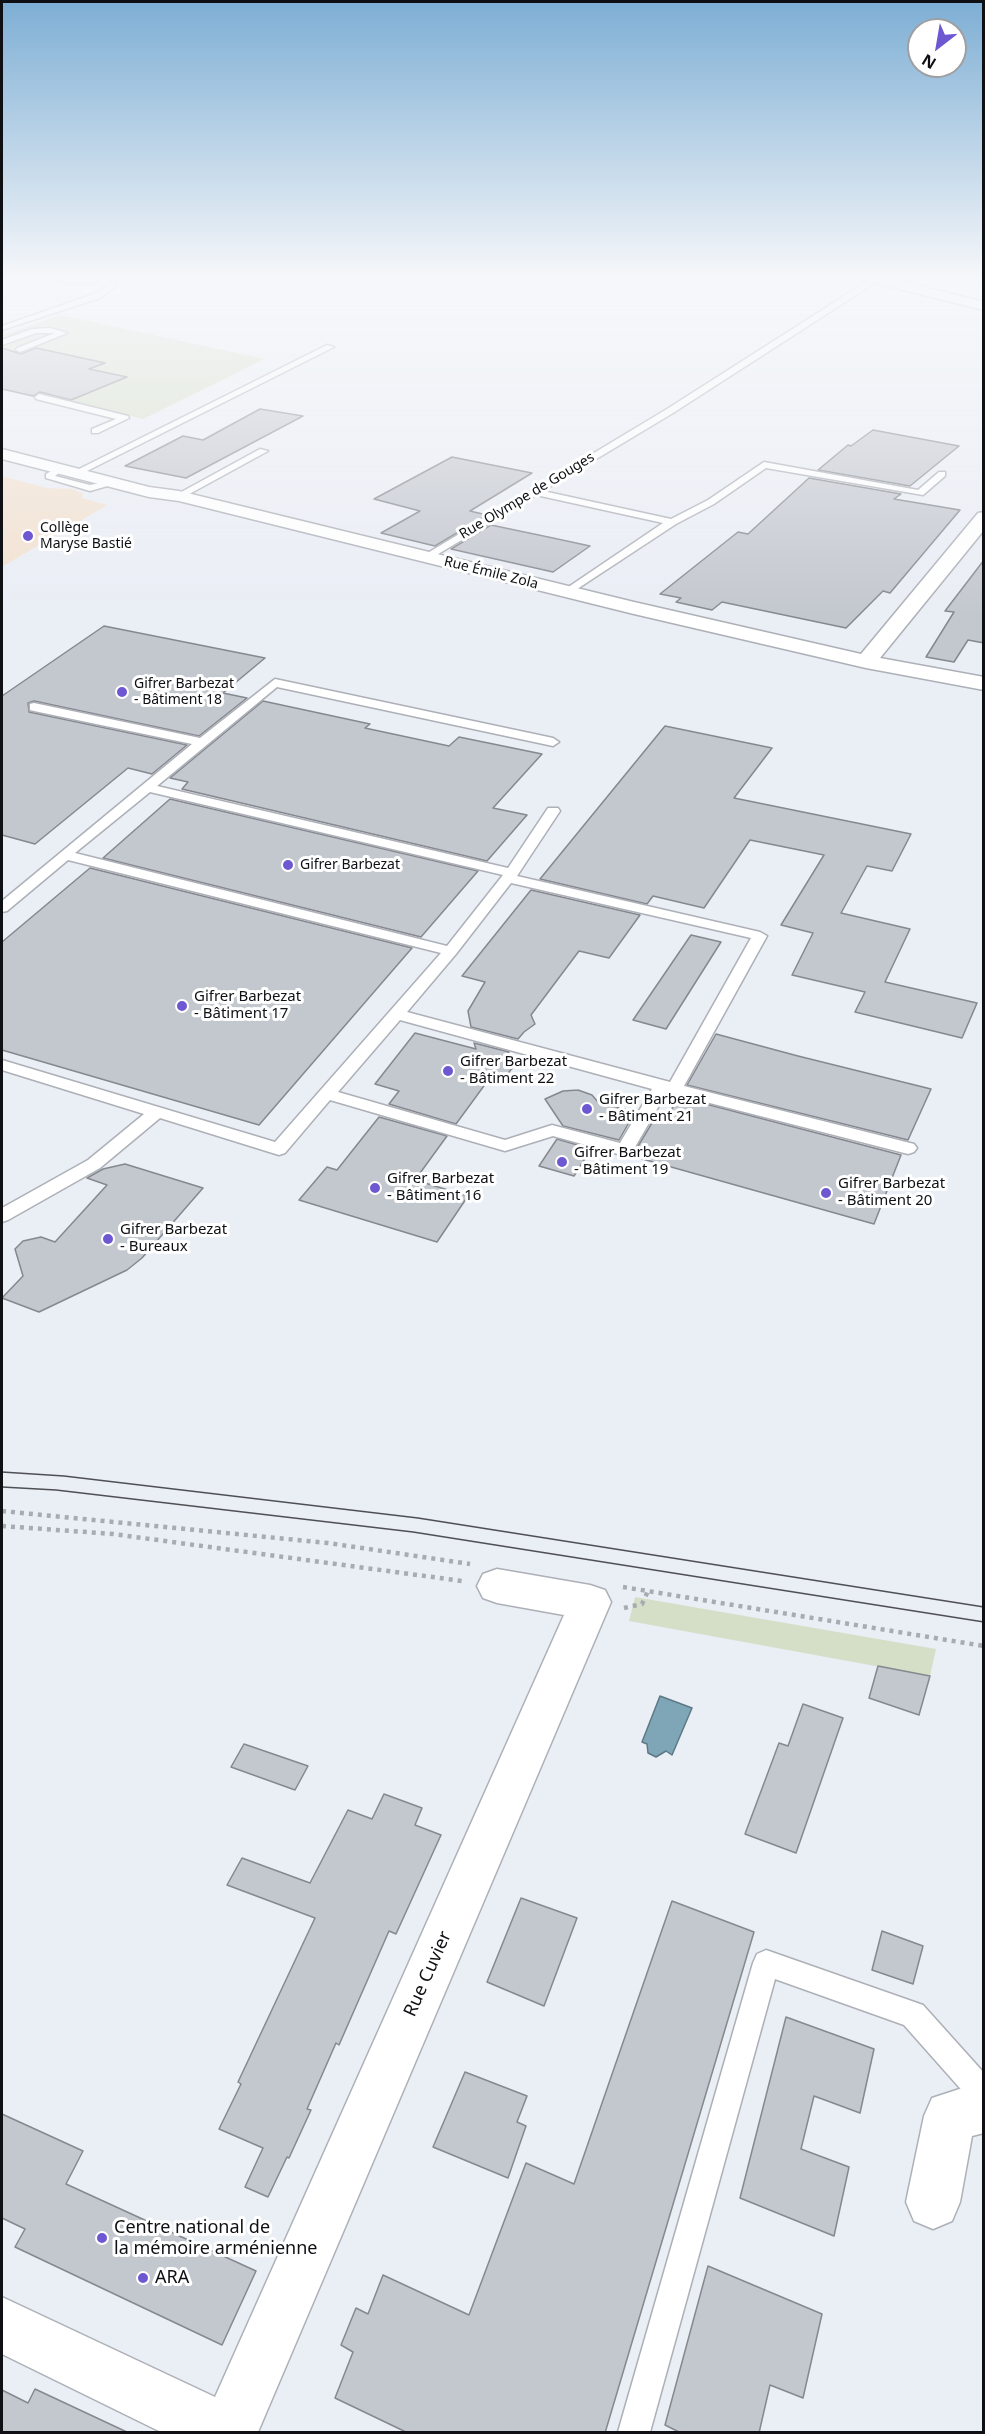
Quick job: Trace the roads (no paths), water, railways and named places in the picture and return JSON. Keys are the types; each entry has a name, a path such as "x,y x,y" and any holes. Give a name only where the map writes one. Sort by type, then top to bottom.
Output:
{"street":[{"name":"Rue Émile Zola","path":"2,454 149,492 179,496 568,592 866,662 984,684"},
{"path":"866,662 984,518"},
{"name":"Rue Cuvier","path":"229,2433 590,1602 488,1575"},
{"path":"933,2202 950,2116 984,2107"},
{"path":"2,2325 223,2433"}],"lane":[{"path":"113,483 90,488 49,476 68,472 243,389"},
{"name":"Rue Olympe de Gouges","path":"426,557 703,389"},
{"path":"39,397 125,418 95,431"},
{"path":"179,496 263,451"},
{"path":"568,592 672,522 711,502 764,465 920,493 942,474"},
{"path":"534,492 672,522"},
{"path":"2,908 275,682 553,742"},
{"path":"34,707 203,743"},
{"path":"148,788 760,936 668,1087 625,1150 552,1130 506,1146 327,1094"},
{"path":"2,1065 279,1149 451,951 510,876 553,812"},
{"path":"65,855 451,951"},
{"path":"397,1014 668,1087 908,1148"},
{"path":"2,1216 94,1164 157,1112"},
{"path":"633,2433 766,1963 913,2015 984,2094"}],"water":[{"path":"660,1696 692,1708 672,1755 666,1751 656,1757 648,1753 647,1744 642,1742"}],"tram line":[{"path":"2,1472 64,1476 418,1518 984,1607"},
{"path":"2,1487 56,1490 413,1532 984,1622"}],"place":[{"name":"Collège Maryse Bastié","path":"28,536"},
{"name":"Gifrer Barbezat - Bâtiment 18","path":"122,692"},
{"name":"Gifrer Barbezat","path":"288,865"},
{"name":"Gifrer Barbezat - Bâtiment 17","path":"182,1006"},
{"name":"Gifrer Barbezat - Bâtiment 22","path":"448,1071"},
{"name":"Gifrer Barbezat - Bâtiment 21","path":"587,1109"},
{"name":"Gifrer Barbezat - Bâtiment 19","path":"562,1162"},
{"name":"Gifrer Barbezat - Bâtiment 16","path":"375,1188"},
{"name":"Gifrer Barbezat - Bâtiment 20","path":"826,1193"},
{"name":"Gifrer Barbezat - Bureaux","path":"108,1239"},
{"name":"Centre national de la mémoire arménienne","path":"102,2238"},
{"name":"ARA","path":"143,2278"}]}
